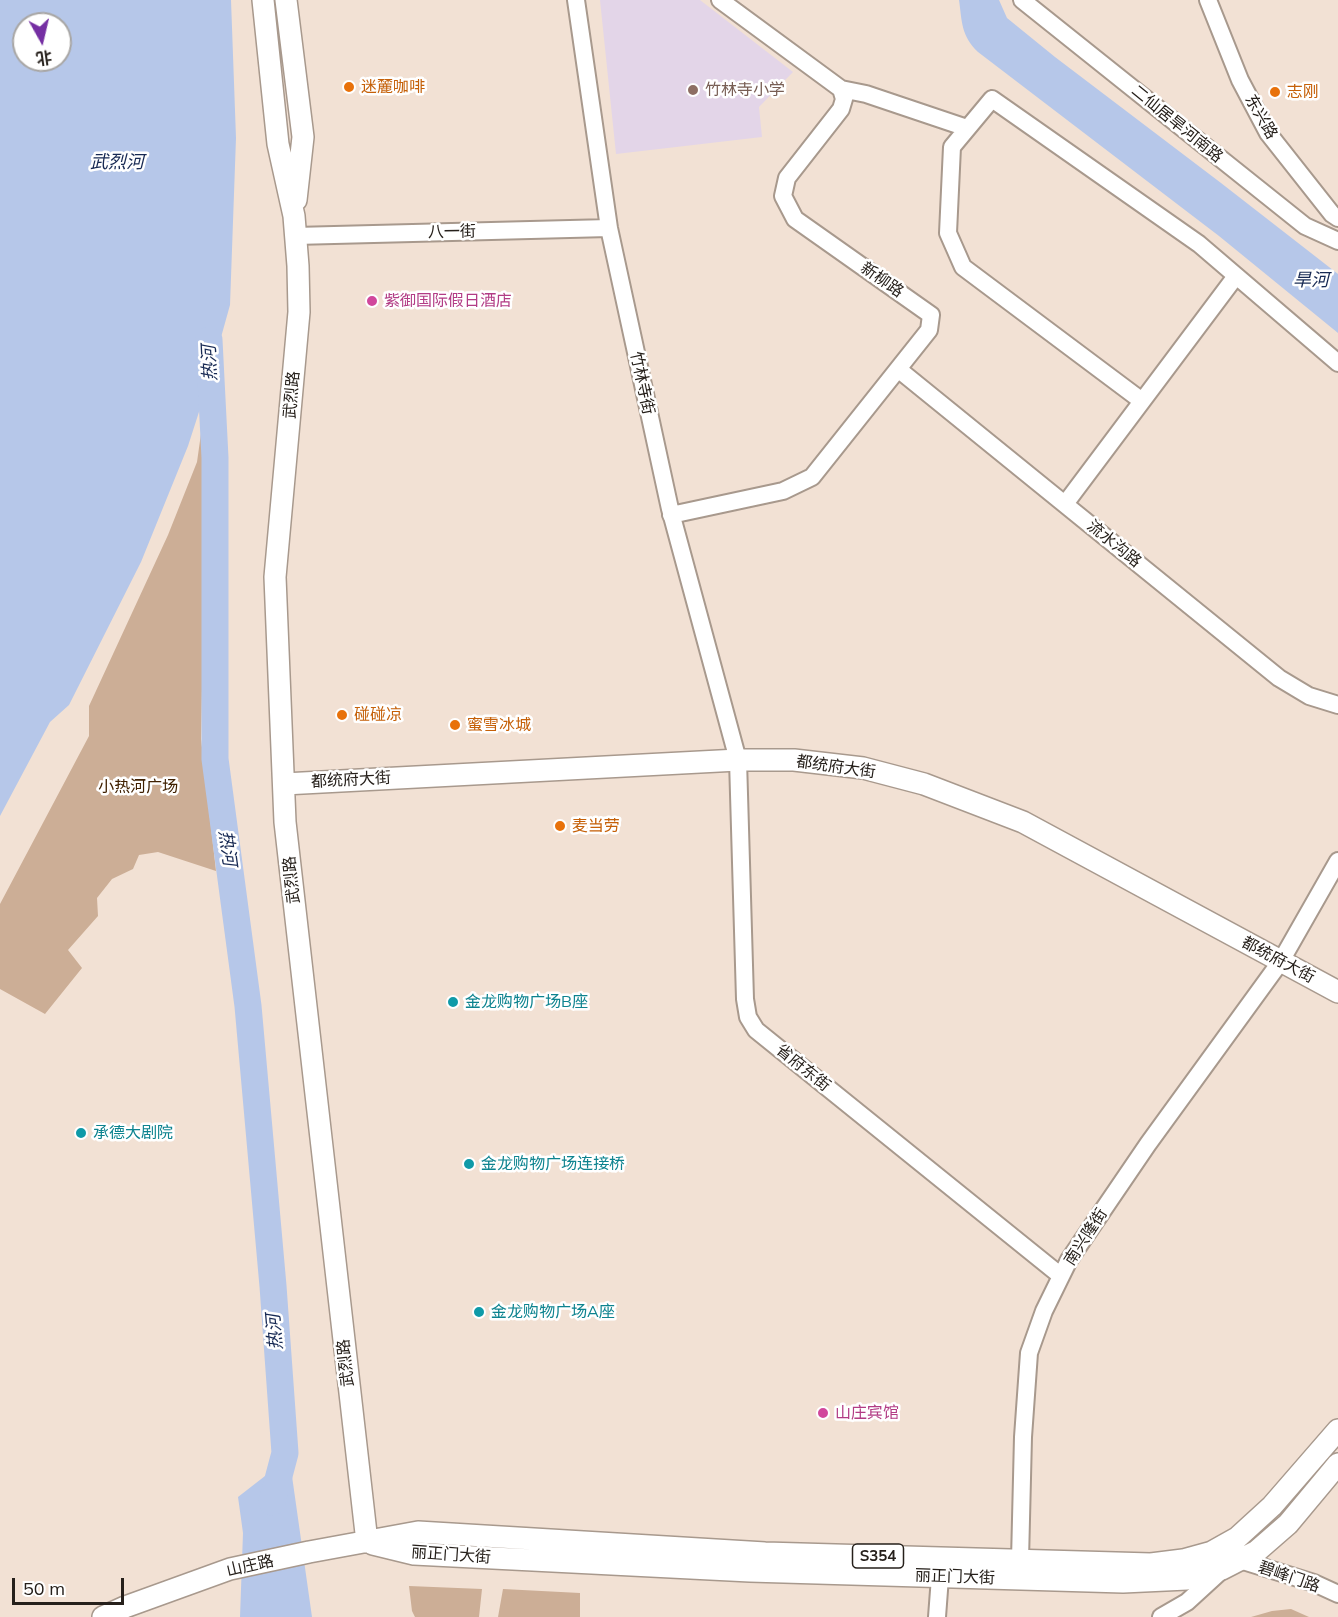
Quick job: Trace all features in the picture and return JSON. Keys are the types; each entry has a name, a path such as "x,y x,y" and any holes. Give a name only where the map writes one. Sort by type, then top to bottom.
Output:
{"main road":[{"name":"武烈路","path":"263,0 278,144 295,226 298,266 299,312 275,577 285,822 367,1542"},
{"name":"武烈路","path":"286,0 303,137 295,226"},
{"name":"都统府大街","path":"284,784 738,760 794,760 863,768 924,783 1023,822 1338,993"},
{"name":"丽正门大街","path":"367,1542 418,1532 765,1553 1151,1564 1183,1560 1212,1552 1238,1538 1272,1506 1338,1430"},
{"name":"丽正门大街","path":"367,1542 414,1554 750,1571 1123,1582 1187,1579 1231,1565 1257,1551 1288,1524 1338,1464"},
{"name":"山庄路","path":"104,1617 125,1607 230,1569 367,1542"}],"street":[{"name":"竹林寺街","path":"576,0 609,228 671,515 738,760"},
{"path":"720,0 841,89 866,94 968,128"},
{"name":"二仙居旱河南路","path":"1022,0 1305,226 1338,241"},
{"name":"东兴路","path":"1208,0 1240,80 1268,133 1332,214 1338,218"},
{"name":"新柳路","path":"671,515 783,491 812,477 929,330 931,315 795,219 783,196 787,178 841,110 844,99 841,89"},
{"path":"1142,401 963,267 948,233 952,147 992,99 1199,244 1338,363"},
{"name":"八一街","path":"295,226 609,228"},
{"path":"1065,504 1236,276"},
{"name":"流水沟路","path":"898,369 1279,678 1309,696 1338,705"},
{"name":"省府东街","path":"738,760 745,999 748,1017 756,1030 1061,1276"},
{"name":"南兴隆街","path":"1020,1560 1023,1437 1029,1353 1044,1311 1069,1260 1148,1144 1281,961 1338,861"},
{"path":"1161,1617 1187,1602 1231,1565"},
{"name":"碧峰门路","path":"1231,1565 1314,1583 1338,1594"},
{"path":"937,1617 940,1576"}],"shaded area":[{"name":"竹林寺小学","path":"600,0 700,0 793,72 759,107 762,137 616,154"}],"green space":[{"name":"小热河广场","path":"208,384 201,739 216,871 158,852 139,855 133,869 112,879 97,898 98,916 68,950 82,968 45,1014 0,989 0,904 89,736 89,706 168,535 197,462"},
{"path":"409,1586 482,1589 479,1617 415,1617 412,1611"},
{"path":"503,1589 580,1593 580,1617 498,1617"},
{"path":"1291,1609 1309,1617 1251,1617 1272,1611"}],"water":[{"name":"武烈河","path":"0,0 231,0 236,138 230,305 188,446 141,562 69,705 50,722 0,816"},
{"name":"旱河","path":"959,0 999,0 1007,18 1055,57 1338,274 1338,333 1219,236 978,52 965,34"},
{"path":"290,1462 312,1617 240,1617 243,1533 238,1497 274,1469"}],"waterway":[{"name":"热河","path":"209,340 215,458 215,759 248,1006 273,1286 285,1453 272,1502"}],"place":[{"name":"迷麓咖啡","path":"349,87"},
{"name":"竹林寺小学","path":"693,90"},
{"name":"志刚","path":"1275,92"},
{"name":"紫御国际假日酒店","path":"372,301"},
{"name":"碰碰凉","path":"342,715"},
{"name":"蜜雪冰城","path":"455,725"},
{"name":"麦当劳","path":"560,826"},
{"name":"金龙购物广场B座","path":"453,1002"},
{"name":"承德大剧院","path":"81,1133"},
{"name":"金龙购物广场连接桥","path":"469,1164"},
{"name":"金龙购物广场A座","path":"479,1312"},
{"name":"山庄宾馆","path":"823,1413"}]}
